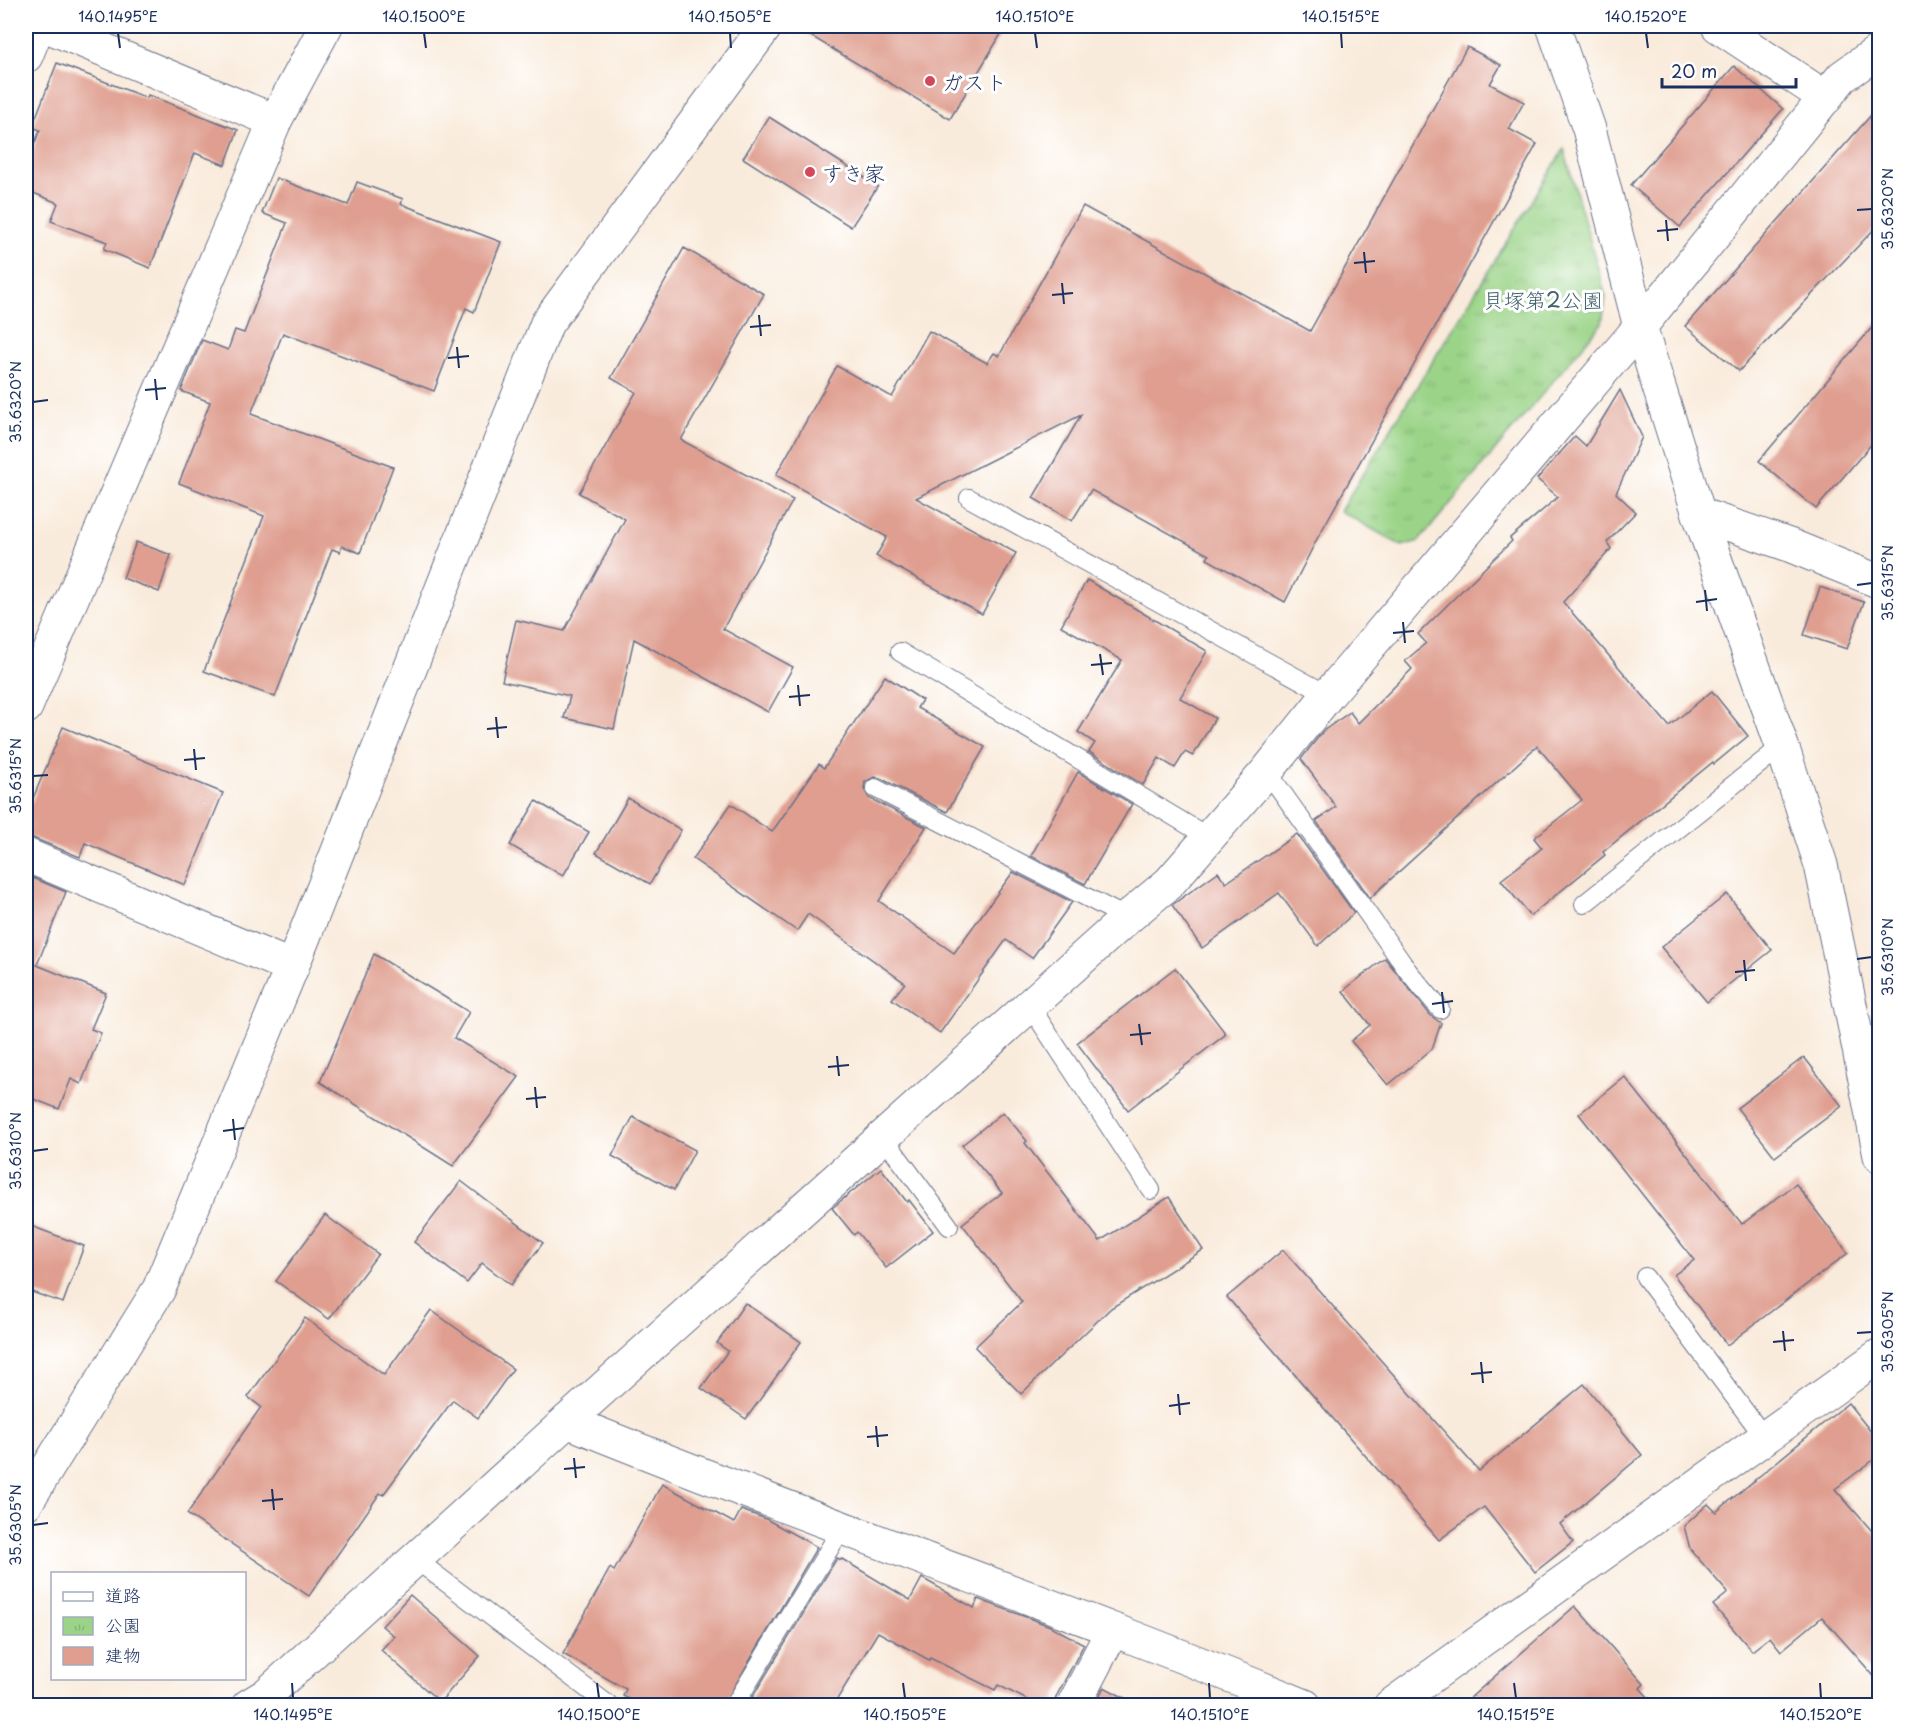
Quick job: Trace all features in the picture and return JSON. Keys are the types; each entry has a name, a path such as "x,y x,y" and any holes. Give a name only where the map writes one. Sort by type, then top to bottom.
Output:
{"street":[{"path":"26,56 38,26"},
{"path":"47,26 275,121"},
{"path":"26,707 275,121 326,26"},
{"path":"26,1503 159,1289 292,967 547,322 766,26"},
{"path":"1553,26 1589,129 1640,327 1699,514 1782,746 1821,865 1867,1028 1880,1156"},
{"path":"1718,26 1826,98"},
{"path":"248,1706 266,1695 567,1421 1127,918 1169,883 1267,771 1640,327 1842,77 1880,50"},
{"path":"1699,514 1790,545 1880,582"},
{"path":"26,855 292,967"},
{"path":"1390,1706 1880,1355"},
{"path":"567,1421 698,1475 1302,1705"},
{"path":"1073,1706 1112,1631"}],"lane":[{"path":"969,498 1329,695"},
{"path":"900,652 1208,837"},
{"path":"1584,904 1782,746"},
{"path":"1267,771 1408,971 1440,1009"},
{"path":"875,788 1127,918"},
{"path":"1030,1006 1151,1190"},
{"path":"884,1138 949,1226"},
{"path":"1645,1277 1764,1437"},
{"path":"734,1706 842,1528"},
{"path":"415,1559 610,1706"}],"green space":[{"name":"貝塚第2公園","path":"1564,149 1606,297 1602,323 1419,541 1402,546 1340,511"}],"building":[{"name":"ガスト","path":"794,26 1006,26 950,119"},
{"path":"1467,47 1501,65 1490,84 1524,102 1509,129 1537,144 1317,539 1285,602 1207,559 1209,555 1091,490 1072,521 1033,498 1081,415 916,498 1016,553 982,614 876,556 887,537 776,475 837,366 892,397 929,331 987,363 994,353 999,356 1083,206 1310,331"},
{"path":"57,63 238,130 225,165 195,153 150,268 104,249 107,242 51,221 58,203 26,190 26,165 40,130 32,127"},
{"path":"1734,66 1783,109 1680,227 1631,185"},
{"path":"1880,105 1880,223 1739,371 1685,326"},
{"name":"すき家","path":"769,117 878,186 851,227 743,158"},
{"path":"276,178 348,205 357,182 403,199 401,204 501,242 474,312 466,308 434,391 283,333 251,414 393,467 360,553 342,546 340,552 332,549 275,697 204,671 264,516 179,483 210,402 181,391 202,340 228,350 235,330 244,333 287,223 262,213"},
{"path":"684,248 764,294 681,440 793,500 723,629 793,667 768,712 634,639 614,729 564,718 570,696 502,681 516,620 564,631 625,519 579,493 636,392 611,378"},
{"path":"1880,318 1880,434 1816,509 1759,461"},
{"path":"1620,390 1642,437 1616,493 1636,512 1607,542 1611,549 1563,602 1669,726 1712,691 1748,736 1603,852 1605,855 1530,916 1501,880 1542,848 1534,838 1582,800 1537,746 1370,898 1316,821 1336,807 1301,759 1323,731 1350,712 1358,723 1412,669 1405,661 1426,643 1418,634 1512,541 1510,538 1558,497 1537,479 1575,436 1586,446"},
{"path":"136,542 171,555 159,592 123,578"},
{"path":"1087,580 1207,651 1180,698 1215,718 1193,756 1185,752 1175,768 1159,758 1143,785 1089,752 1095,743 1078,732 1122,660 1061,626"},
{"path":"1820,587 1864,602 1847,649 1804,635"},
{"path":"885,676 922,700 917,708 985,747 947,812 880,778 874,777 865,782 864,789 869,798 926,827 879,901 954,953 1013,872 1072,902 1032,958 1006,940 940,1033 892,999 905,983 808,914 797,931 693,859 731,804 772,832 819,764 824,768"},
{"path":"63,727 223,793 185,885 85,843 80,857 26,837 26,815"},
{"path":"1078,772 1132,804 1085,884 1031,856"},
{"path":"628,798 681,830 650,884 596,853"},
{"path":"536,801 589,832 563,876 510,845"},
{"path":"1297,834 1354,913 1318,946 1279,893 1202,948 1172,905 1218,872 1226,883"},
{"path":"26,875 66,892 37,965 106,993 91,1029 101,1033 81,1084 71,1079 59,1109 26,1096"},
{"path":"1727,894 1772,950 1707,1002 1661,947"},
{"path":"374,954 469,1012 454,1038 519,1077 453,1166 320,1082"},
{"path":"1385,958 1431,1016 1441,1023 1432,1049 1388,1085 1351,1041 1370,1025 1343,991"},
{"path":"1175,968 1226,1034 1128,1110 1077,1043"},
{"path":"1804,1057 1842,1106 1775,1157 1737,1108"},
{"path":"1625,1077 1742,1224 1796,1184 1848,1253 1727,1345 1674,1275 1694,1260 1579,1114"},
{"path":"1003,1112 1100,1241 1169,1197 1203,1250 1111,1308 1021,1394 975,1347 1022,1302 962,1224 1002,1193 962,1145"},
{"path":"633,1117 695,1150 674,1190 612,1156"},
{"path":"881,1168 933,1231 886,1268 857,1232 854,1235 832,1208"},
{"path":"461,1181 543,1243 511,1285 482,1263 467,1283 414,1242"},
{"path":"325,1215 378,1254 329,1319 276,1281"},
{"path":"26,1224 84,1246 63,1303 26,1290"},
{"path":"1283,1250 1479,1471 1584,1384 1642,1455 1560,1524 1573,1542 1535,1572 1484,1507 1439,1540 1227,1297"},
{"path":"745,1303 801,1342 746,1419 701,1388 728,1351 717,1343"},
{"path":"431,1310 513,1369 478,1418 453,1400 383,1495 380,1493 309,1596 187,1514 261,1407 248,1397 305,1318 384,1375"},
{"path":"1848,1403 1880,1443 1880,1455 1835,1489 1880,1540 1880,1683 1822,1617 1781,1651 1770,1637 1752,1651 1713,1605 1728,1593 1690,1549 1684,1526 1708,1504 1716,1512"},
{"path":"662,1484 734,1523 741,1510 766,1519 817,1547 723,1706 642,1706 623,1696 626,1689 563,1654 610,1568 614,1571"},
{"path":"837,1558 910,1600 922,1578 974,1608 978,1599 1050,1626 1084,1644 1056,1697 1054,1706 1039,1706 998,1685 995,1690 930,1658 929,1660 878,1632 833,1706 747,1706"},
{"path":"410,1595 480,1656 440,1702 381,1650 394,1636 382,1626"},
{"path":"1575,1606 1644,1684 1640,1688 1656,1706 1461,1706"},
{"path":"1104,1687 1140,1706 1094,1706"}],"place":[{"name":"ガスト","path":"930,81"},
{"name":"すき家","path":"810,172"}]}
